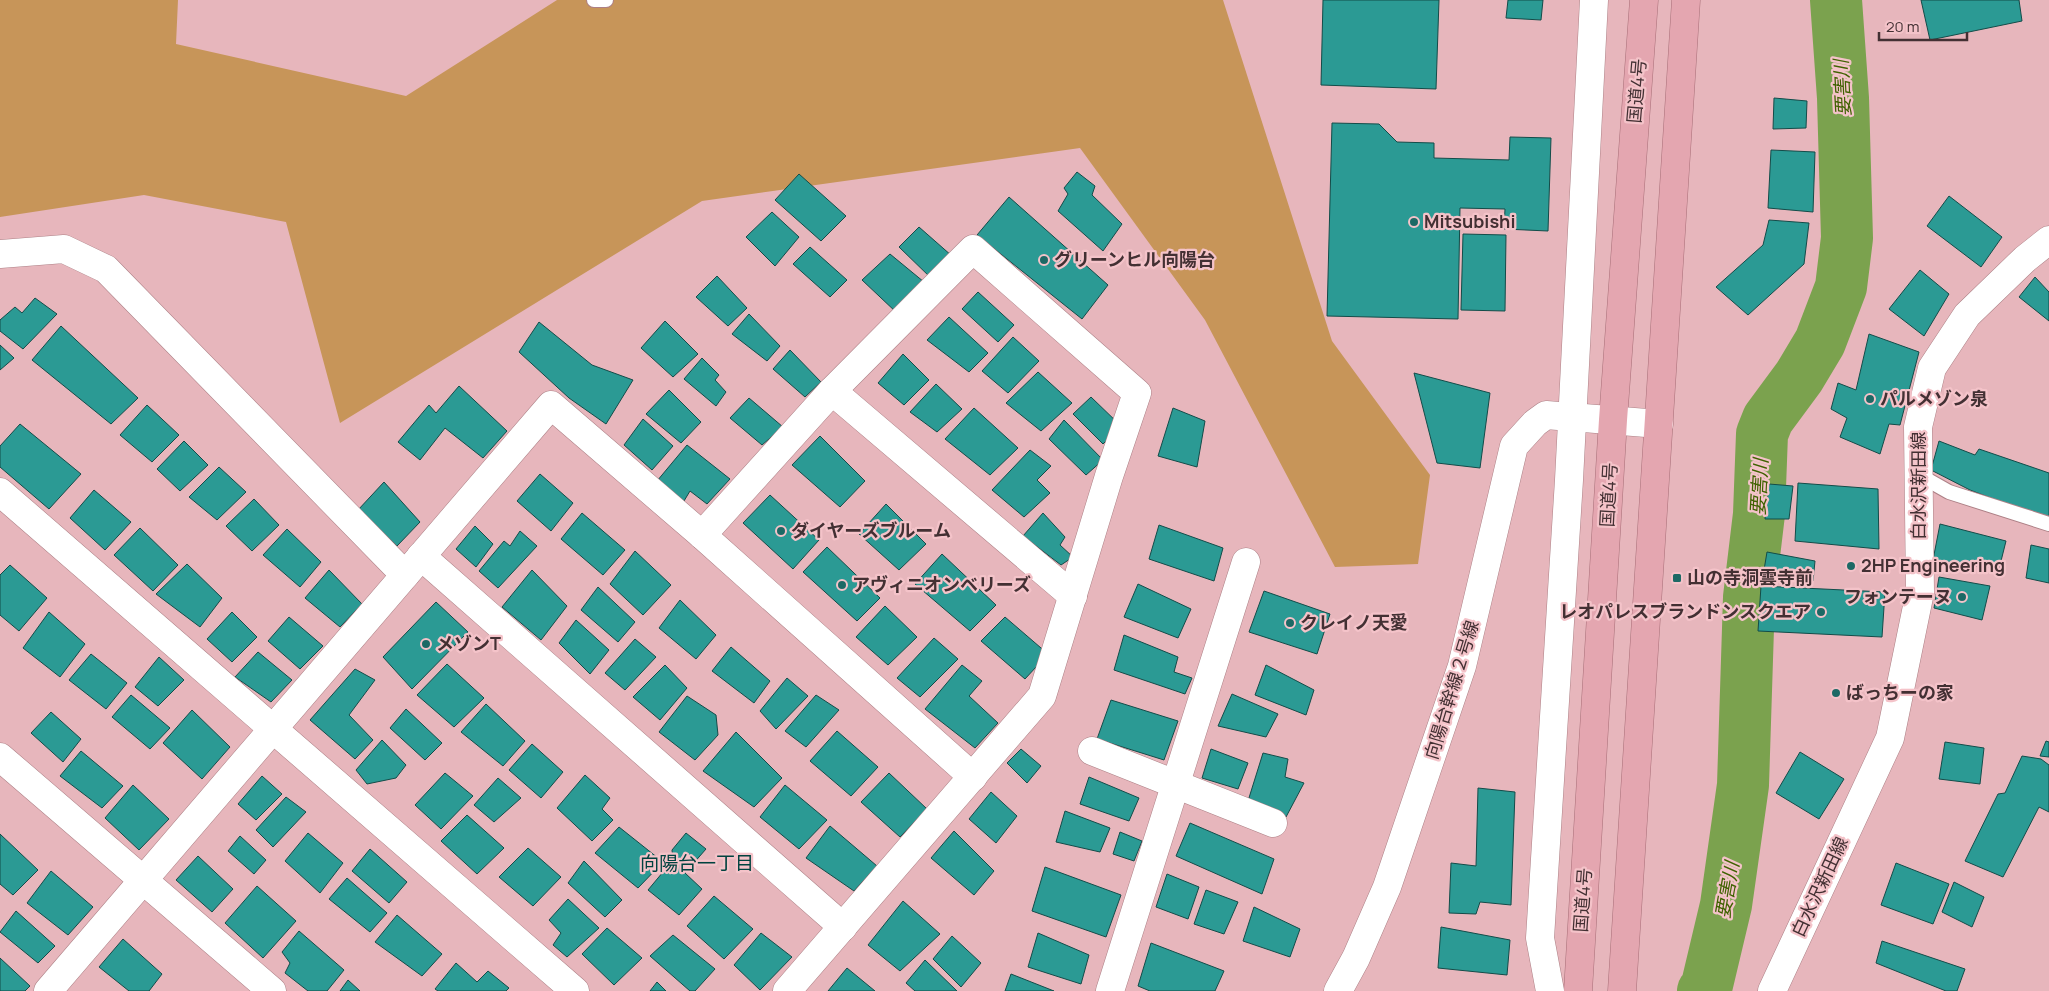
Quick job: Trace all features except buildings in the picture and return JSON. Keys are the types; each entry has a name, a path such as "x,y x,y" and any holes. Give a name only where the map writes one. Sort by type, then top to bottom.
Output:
{"highway":[{"name":"国道4号","path":"1578,991 1613,420 1644,0"},
{"path":"1622,991 1686,0"}],"street":[{"path":"1550,991 1540,938 1572,417 1594,0"},
{"name":"白水沢新田線","path":"1772,991 1890,738 1920,592 1918,427 1932,368 1967,315 2025,259 2048,242"},
{"path":"0,254 64,249 106,269 413,566 843,927"},
{"path":"702,535 832,391 973,249 1138,393 1109,476 1042,696 787,991"},
{"path":"832,391 1073,596"},
{"path":"48,991 551,405 702,535 973,777"},
{"name":"向陽台幹線２号線","path":"1338,991 1356,958 1387,886 1462,666 1514,446 1535,423 1546,415 1659,424"},
{"path":"0,492 576,991"},
{"path":"1110,991 1246,562"},
{"path":"1092,752 1273,823"},
{"path":"0,757 272,991"}],"lane":[{"path":"594,0 606,0"},
{"path":"1919,476 1949,492 2049,524"}],"shaded area":[{"path":"0,0 178,0 176,44 406,96 557,0 1223,0 1332,341 1430,475 1418,564 1335,567 1205,320 1080,148 702,201 340,423 286,222 144,195 0,217"}],"waterway":[{"name":"要害川","path":"1703,991 1706,989 1726,905 1743,785 1749,597 1759,514 1762,434 1768,419 1799,377 1820,342 1841,287 1847,238 1843,98 1836,0"}],"place":[{"name":"Mitsubishi","path":"1414,222"},
{"name":"グリーンヒル向陽台","path":"1044,260"},
{"name":"パルメゾン泉","path":"1870,399"},
{"name":"ダイヤーズブルーム","path":"781,531"},
{"name":"2HP Engineering","path":"1851,566"},
{"name":"山の寺洞雲寺前","path":"1677,578"},
{"name":"アヴィニオンベリーズ","path":"842,585"},
{"name":"フォンテーヌ","path":"1962,597"},
{"name":"レオパレスブランドンスクエア","path":"1821,612"},
{"name":"クレイノ天愛","path":"1290,623"},
{"name":"メゾンT","path":"426,644"},
{"name":"ばっちーの家","path":"1836,693"}],"district":[{"name":"向陽台一丁目","path":"697,863"}]}
